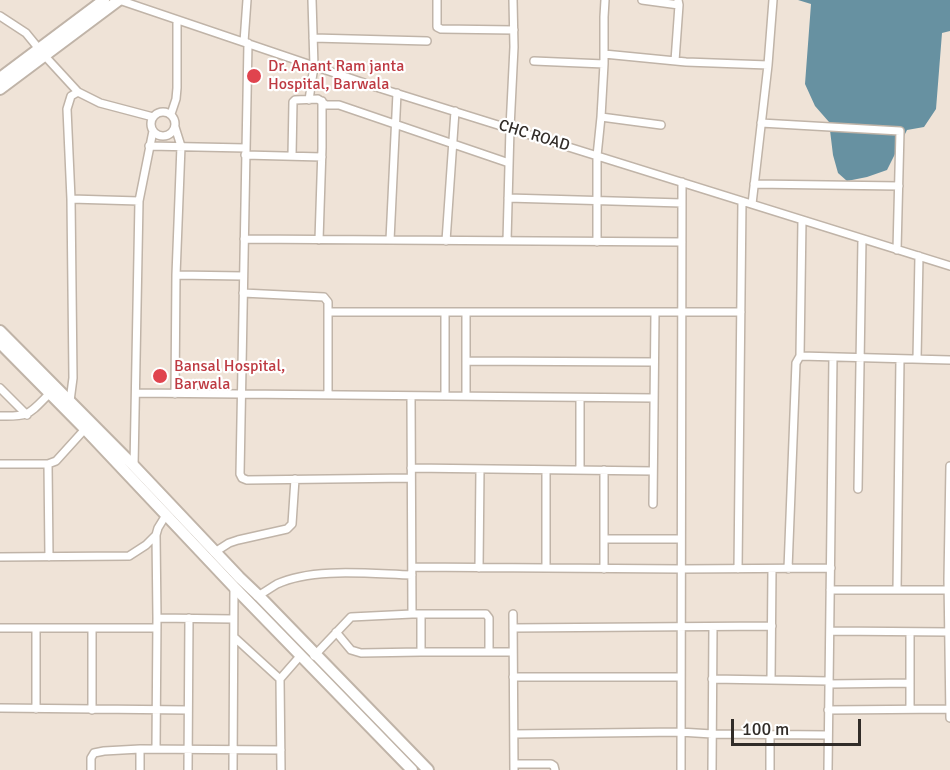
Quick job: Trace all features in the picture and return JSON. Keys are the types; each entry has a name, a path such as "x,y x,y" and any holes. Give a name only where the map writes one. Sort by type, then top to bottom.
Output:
{"main road":[{"path":"0,89 104,0"},
{"path":"0,78 119,0"},
{"path":"0,335 134,466 412,770"},
{"path":"0,335 50,393 234,586 254,599"},
{"path":"308,657 428,770"}],"street":[{"name":"CHC ROAD","path":"119,0 397,93 950,266"},
{"path":"247,0 240,474 247,480 411,478"},
{"path":"309,100 314,66 312,0"},
{"path":"437,0 437,27 441,29 514,30"},
{"path":"507,241 514,47 513,0"},
{"path":"597,242 597,156 604,64 605,0"},
{"path":"642,0 679,3 675,61"},
{"path":"752,204 773,0"},
{"path":"0,15 26,33 78,92 100,103 153,117"},
{"path":"171,114 177,88 177,20"},
{"path":"313,38 427,41"},
{"path":"604,54 675,61 768,65"},
{"path":"534,61 604,64"},
{"path":"70,401 73,378 71,199 67,109 71,96 78,92"},
{"path":"390,240 397,93"},
{"path":"292,156 292,105 295,100 318,99 326,105 339,105 509,163"},
{"path":"319,240 322,101"},
{"path":"446,241 455,111"},
{"path":"134,480 139,201 153,131 151,124 153,117 165,112 171,114 175,120 181,146 176,275 175,394"},
{"path":"601,117 661,125"},
{"path":"761,123 900,131 897,250"},
{"path":"153,131 165,136 175,127"},
{"path":"149,146 181,146 292,156 322,156"},
{"path":"681,770 682,182"},
{"path":"754,184 899,186"},
{"path":"508,198 682,203"},
{"path":"71,199 139,201"},
{"path":"738,569 742,201"},
{"path":"788,569 796,363 800,356 802,220"},
{"path":"244,239 682,242"},
{"path":"858,489 862,239"},
{"path":"917,359 919,256"},
{"path":"176,275 243,276"},
{"path":"243,292 324,297 328,302 328,395"},
{"path":"328,312 741,312"},
{"path":"445,312 445,396"},
{"path":"466,312 466,396"},
{"path":"653,504 655,313"},
{"path":"800,356 950,360"},
{"path":"828,770 833,357"},
{"path":"897,590 900,359"},
{"path":"466,361 654,362"},
{"path":"0,388 27,415"},
{"path":"0,416 27,415 50,393"},
{"path":"136,393 654,398"},
{"path":"411,396 412,614"},
{"path":"580,398 580,470"},
{"path":"0,464 48,464 56,461 85,429"},
{"path":"48,464 49,557"},
{"path":"950,466 948,590 950,718"},
{"path":"411,468 653,471"},
{"path":"479,568 480,469"},
{"path":"546,470 546,568"},
{"path":"604,470 604,569"},
{"path":"215,552 238,540 291,527 295,479"},
{"path":"156,749 156,535 166,515"},
{"path":"0,557 129,556 156,535"},
{"path":"604,539 681,539"},
{"path":"254,599 278,584 320,573 479,568 831,568"},
{"path":"771,680 772,569"},
{"path":"233,770 234,586"},
{"path":"830,590 948,590"},
{"path":"280,679 308,657 351,617 412,614 488,615 489,652"},
{"path":"421,614 421,652"},
{"path":"513,614 514,767 551,764 555,770"},
{"path":"157,618 233,619"},
{"path":"188,770 189,618"},
{"path":"513,628 772,626"},
{"path":"712,627 712,770"},
{"path":"0,628 157,628"},
{"path":"36,628 36,709"},
{"path":"92,628 92,710"},
{"path":"830,631 949,632"},
{"path":"336,632 355,652 361,653 513,652"},
{"path":"910,632 910,709"},
{"path":"234,638 280,679 281,770"},
{"path":"513,677 680,677"},
{"path":"712,680 910,683"},
{"path":"0,708 188,710"},
{"path":"828,710 950,709"},
{"path":"514,734 680,732 827,735"},
{"path":"770,734 771,770"},
{"path":"140,749 140,770"},
{"path":"91,770 92,758 98,751 281,750"}],"water":[{"path":"798,0 950,0 950,31 942,33 936,109 924,127 907,130 887,170 847,181 838,173 829,122 815,106 805,84 811,4"}],"place":[{"name":"Dr. Anant Ram janta Hospital, Barwala","path":"254,76"},
{"name":"Bansal Hospital, Barwala","path":"160,376"}]}
